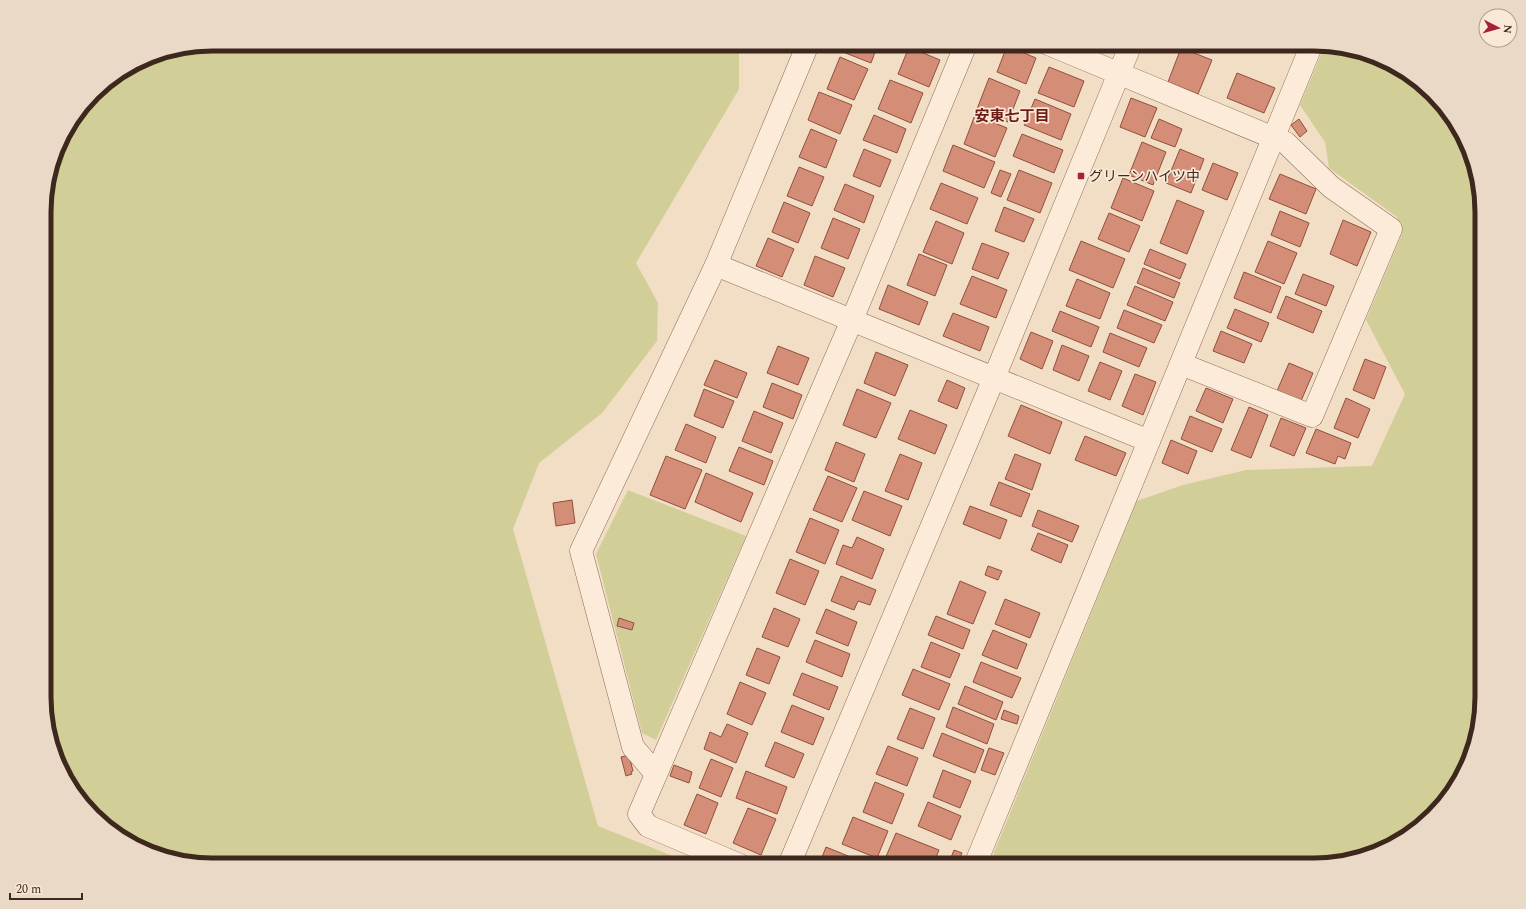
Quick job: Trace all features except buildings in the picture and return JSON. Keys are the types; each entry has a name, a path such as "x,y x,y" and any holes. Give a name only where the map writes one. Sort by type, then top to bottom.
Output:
{"street":[{"path":"656,774 633,747 581,551 716,265 805,51"},
{"path":"723,858 648,826 639,814 852,320 963,51"},
{"path":"1065,51 1286,143 1331,187 1391,229 1312,416 1181,364"},
{"path":"792,858 994,378 1128,51"},
{"path":"977,858 1309,51"},
{"path":"716,265 1149,441"}],"shaded area":[{"path":"202,51 739,51 739,89 636,263 658,303 657,341 602,413 539,463 513,529 598,826 678,858 191,857 171,853 151,846 123,831 98,811 78,786 63,758 56,738 51,707 51,202 56,171 63,151 78,123 98,98 123,78 151,63 171,56"},
{"path":"1322,51 1355,56 1375,63 1403,78 1428,98 1448,123 1463,151 1470,171 1475,202 1475,707 1470,738 1463,758 1448,786 1428,811 1403,831 1375,846 1355,853 1324,858 992,858 1137,501 1183,485 1246,470 1372,466 1405,394 1366,320 1402,234 1397,217 1329,168 1325,142 1300,105"},
{"path":"628,490 746,536 656,740 642,733 596,554"}],"place":[{"name":"グリーンハイツ中","path":"1081,176"}],"district":[{"name":"安東七丁目","path":"1012,116"}]}
